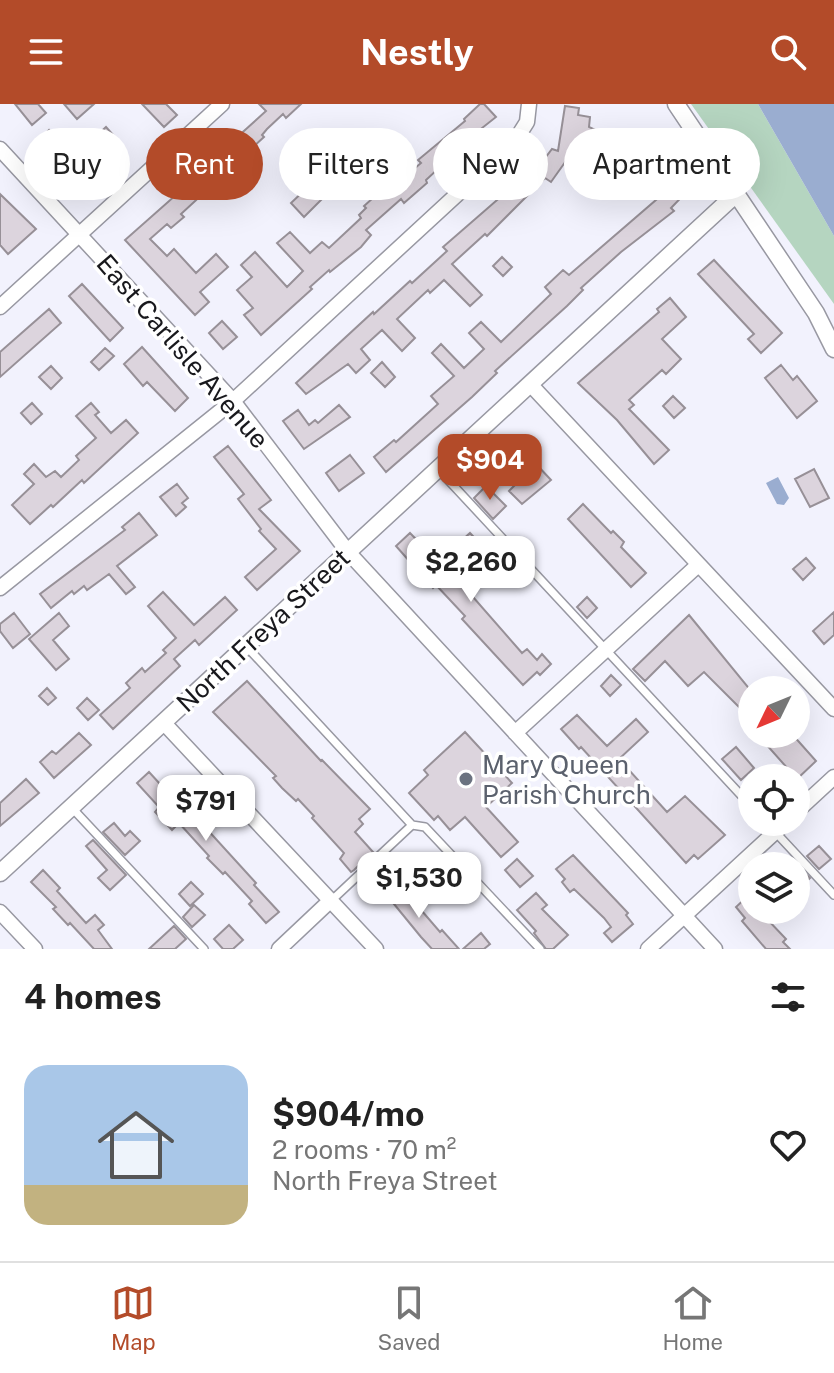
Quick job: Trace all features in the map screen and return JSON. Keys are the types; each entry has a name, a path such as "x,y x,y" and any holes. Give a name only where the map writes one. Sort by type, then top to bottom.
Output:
{"street":[{"path":"0,588 233,401 515,141 527,122 529,104"},
{"path":"676,104 692,128"},
{"path":"0,307 217,106"},
{"name":"East Carlisle Avenue","path":"0,149 233,401 348,552 715,949"},
{"name":"North Freya Street","path":"0,873 729,200"},
{"path":"742,200 816,313 834,349"},
{"path":"530,384 834,709"},
{"path":"515,733 698,565"},
{"path":"163,722 376,949"},
{"path":"810,799 834,777"},
{"path":"648,949 765,836"},
{"path":"279,949 331,900"},
{"path":"0,912 35,949"}],"lane":[{"path":"438,469 738,792"},
{"path":"246,646 412,825 425,827 540,949"},
{"path":"71,807 204,949"},
{"path":"331,900 412,825"},
{"path":"785,836 834,895"}],"green space":[{"path":"691,104 758,104 834,236 834,304 760,200 760,128 708,128"}],"water":[{"path":"758,104 834,104 834,236"},
{"path":"778,477 789,498 784,505 777,504 766,483"}],"building":[{"path":"15,104 38,104 46,113 32,125"},
{"path":"64,104 94,104 77,119"},
{"path":"142,104 166,104 177,115 164,127"},
{"path":"259,104 301,104 286,118 283,114 263,134 263,128 247,128 266,111"},
{"path":"480,104 484,104 496,117 482,128 457,128"},
{"path":"565,106 579,108 578,115 590,117 591,128 564,128 564,164 551,182 548,180 548,154 552,149 558,151"},
{"path":"433,148 433,173 417,192 417,166 421,163 418,160"},
{"path":"0,194 36,229 8,254 0,245"},
{"path":"170,200 196,200 171,228 167,224 150,239 167,256 174,249 196,273 216,254 228,267 200,292 209,302 195,315 125,240"},
{"path":"294,200 321,200 304,217 291,203"},
{"path":"371,200 400,200 366,230 371,235 361,247 329,270 261,335 244,315 253,308 237,290 252,277 241,265 255,252 287,287 303,271 277,243 290,232 310,253 322,242 329,248 361,218 359,215 366,208 364,206"},
{"path":"497,200 523,200 487,236 485,234 452,264 482,295 470,306 444,280 430,293 428,290 397,319 415,338 402,351 382,330 361,349 370,360 356,373 348,364 306,394 296,383 373,312 410,281 412,283 447,251 443,247"},
{"path":"656,200 679,200 671,208 674,211 581,288 583,290 567,306 495,371 497,373 472,397 386,472 374,457 394,440 396,442 438,404 431,396 454,376 432,353 441,344 464,368 484,349 469,333 481,322 501,342 551,294 545,287 563,270 569,275"},
{"path":"502,257 512,267 503,276 493,266"},
{"path":"714,260 782,333 761,353 748,339 754,334 698,274"},
{"path":"82,284 123,328 110,341 69,296"},
{"path":"670,298 686,317 662,339 681,359 666,374 662,370 629,400 634,405 629,409 669,450 654,464 617,420 578,383 659,312 657,309"},
{"path":"49,309 61,323 0,377 0,352"},
{"path":"222,321 237,337 223,349 209,333"},
{"path":"142,347 188,398 175,411 147,382 143,386 124,364"},
{"path":"105,348 114,356 99,370 91,362"},
{"path":"382,362 395,377 385,387 371,373"},
{"path":"781,365 793,380 797,376 817,401 797,418 765,378"},
{"path":"51,366 62,378 51,389 39,377"},
{"path":"673,396 685,408 674,418 663,406"},
{"path":"32,403 42,414 31,424 21,413"},
{"path":"91,403 99,412 95,415 111,433 126,420 138,433 84,483 82,480 30,524 12,505 34,484 24,474 34,464 46,477 55,471 61,477 79,460 76,456 96,438 76,416"},
{"path":"339,405 350,417 304,449 283,421 298,410 309,425 315,420 318,423"},
{"path":"228,446 271,500 259,509 300,551 257,590 245,577 276,549 259,531 261,529 238,499 244,494 214,457"},
{"path":"350,455 364,473 339,491 326,473"},
{"path":"536,464 551,480 522,504 509,491"},
{"path":"814,469 829,498 810,507 795,479"},
{"path":"177,484 188,498 182,503 186,507 176,516 160,497"},
{"path":"486,486 506,506 493,519 474,498"},
{"path":"583,504 624,542 621,547 646,573 631,587 568,519"},
{"path":"139,513 157,535 117,566 135,587 126,594 109,574 87,590 84,586 74,594 72,591 51,608 40,594 125,530 122,527"},
{"path":"410,533 438,562 470,533 482,546 452,573 522,653 527,649 537,660 542,654 551,664 540,675 537,672 523,685 462,619 465,616 436,585 433,588 396,546"},
{"path":"806,558 815,568 803,580 793,569"},
{"path":"163,592 194,625 225,597 237,610 199,645 195,640 174,659 180,666 113,729 100,715 130,688 126,683 142,668 145,672 166,653 163,650 176,638 148,606"},
{"path":"587,597 597,608 587,618 577,607"},
{"path":"834,612 834,635 824,644 813,631"},
{"path":"14,613 30,634 13,648 0,631 0,624"},
{"path":"59,613 69,626 53,640 69,659 56,670 29,639"},
{"path":"689,615 739,676 738,706 704,672 688,686 665,661 645,681 633,669"},
{"path":"611,675 621,685 610,696 601,686"},
{"path":"247,681 370,809 359,819 363,824 355,832 373,852 351,872 340,859 344,853 312,818 314,816 282,788 273,778 276,776 213,712"},
{"path":"47,688 56,698 48,705 39,696"},
{"path":"87,698 99,710 88,720 77,708"},
{"path":"577,715 607,746 636,719 648,732 619,759 667,812 685,796 725,835 698,859 694,855 686,863 561,729"},
{"name":"Mary Queen Parish Church","path":"465,732 512,783 486,807 518,842 501,857 465,817 450,830 438,816 434,820 409,793 428,775 424,770"},
{"path":"79,733 91,745 54,778 40,762 52,751 56,754"},
{"path":"736,747 751,764 738,764 738,777 722,759"},
{"path":"769,748 804,748 816,761 810,767 810,764 784,764"},
{"path":"149,772 171,796 174,793 279,912 266,923 249,904 252,901 207,858 209,856 179,823 172,830 155,812 159,807 137,783"},
{"path":"26,779 39,793 0,826 0,803"},
{"path":"114,823 125,836 130,831 140,841 125,855 103,832"},
{"path":"93,840 126,875 110,890 98,878 107,870 86,846"},
{"path":"819,846 831,859 819,869 810,859 810,854"},
{"path":"573,855 628,913 626,915 633,924 612,942 604,933 611,927 574,889 570,892 562,882 565,879 556,869"},
{"path":"517,859 533,876 520,887 505,870"},
{"path":"43,870 86,923 95,915 104,925 98,930 112,949 94,949 53,909 56,907 31,882"},
{"path":"191,882 203,894 190,906 179,894"},
{"path":"397,882 459,949 432,949 385,893"},
{"path":"536,893 547,905 542,909 568,935 553,949 546,949 534,933 536,931 517,910"},
{"path":"194,905 205,915 192,927 183,917"},
{"path":"745,924 772,924 786,939 783,942 790,949 766,949"},
{"path":"229,925 243,940 233,949 223,949 214,939"},
{"path":"174,926 186,939 175,949 149,949"},
{"path":"481,933 490,944 484,949 463,949"}],"place":[{"name":"Mary Queen Parish Church","path":"466,779"}]}
